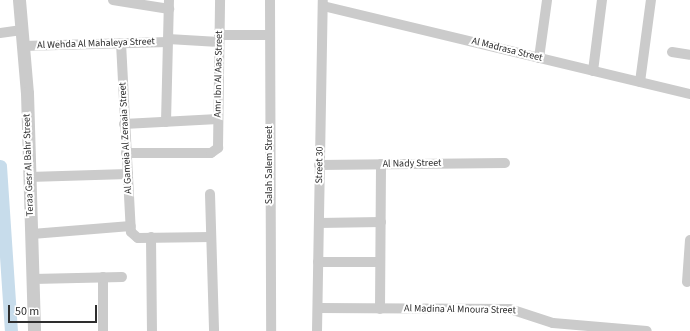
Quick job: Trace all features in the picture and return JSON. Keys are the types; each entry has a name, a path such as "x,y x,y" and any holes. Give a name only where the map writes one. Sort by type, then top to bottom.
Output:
{"street":[{"name":"Teraa Gesr Al Bahr Street","path":"19,0 23,46 32,234 34,331"},
{"path":"113,0 169,4 166,122"},
{"name":"Amr Ibn Al Aas Street","path":"126,153 211,153 218,148 220,0"},
{"name":"Salah Salem Street","path":"270,0 270,331"},
{"path":"539,58 547,0"},
{"path":"593,71 602,0"},
{"path":"640,82 651,0"},
{"name":"Al Madrasa Street","path":"323,3 539,58 690,94"},
{"name":"Street 30","path":"318,331 323,3"},
{"path":"4,33 22,30"},
{"name":"Al Wehda Al Mahaleya Street","path":"23,46 121,43 270,35"},
{"name":"Al Gameia Al Zeraaia Street","path":"121,43 124,124 131,229"},
{"path":"672,52 690,55"},
{"path":"124,124 218,120"},
{"name":"Al Nady Street","path":"320,165 505,163"},
{"path":"380,308 381,164"},
{"path":"29,177 128,174"},
{"path":"210,194 214,331"},
{"path":"319,222 381,222"},
{"path":"32,234 131,229 136,237 211,237"},
{"path":"151,237 152,331"},
{"path":"687,282 690,240"},
{"path":"318,262 380,262"},
{"path":"103,277 104,331"},
{"path":"33,279 122,277"},
{"name":"Al Madina Al Mnoura Street","path":"318,308 510,309 553,323 647,331"}],"waterway":[{"path":"0,166 11,331"}]}
